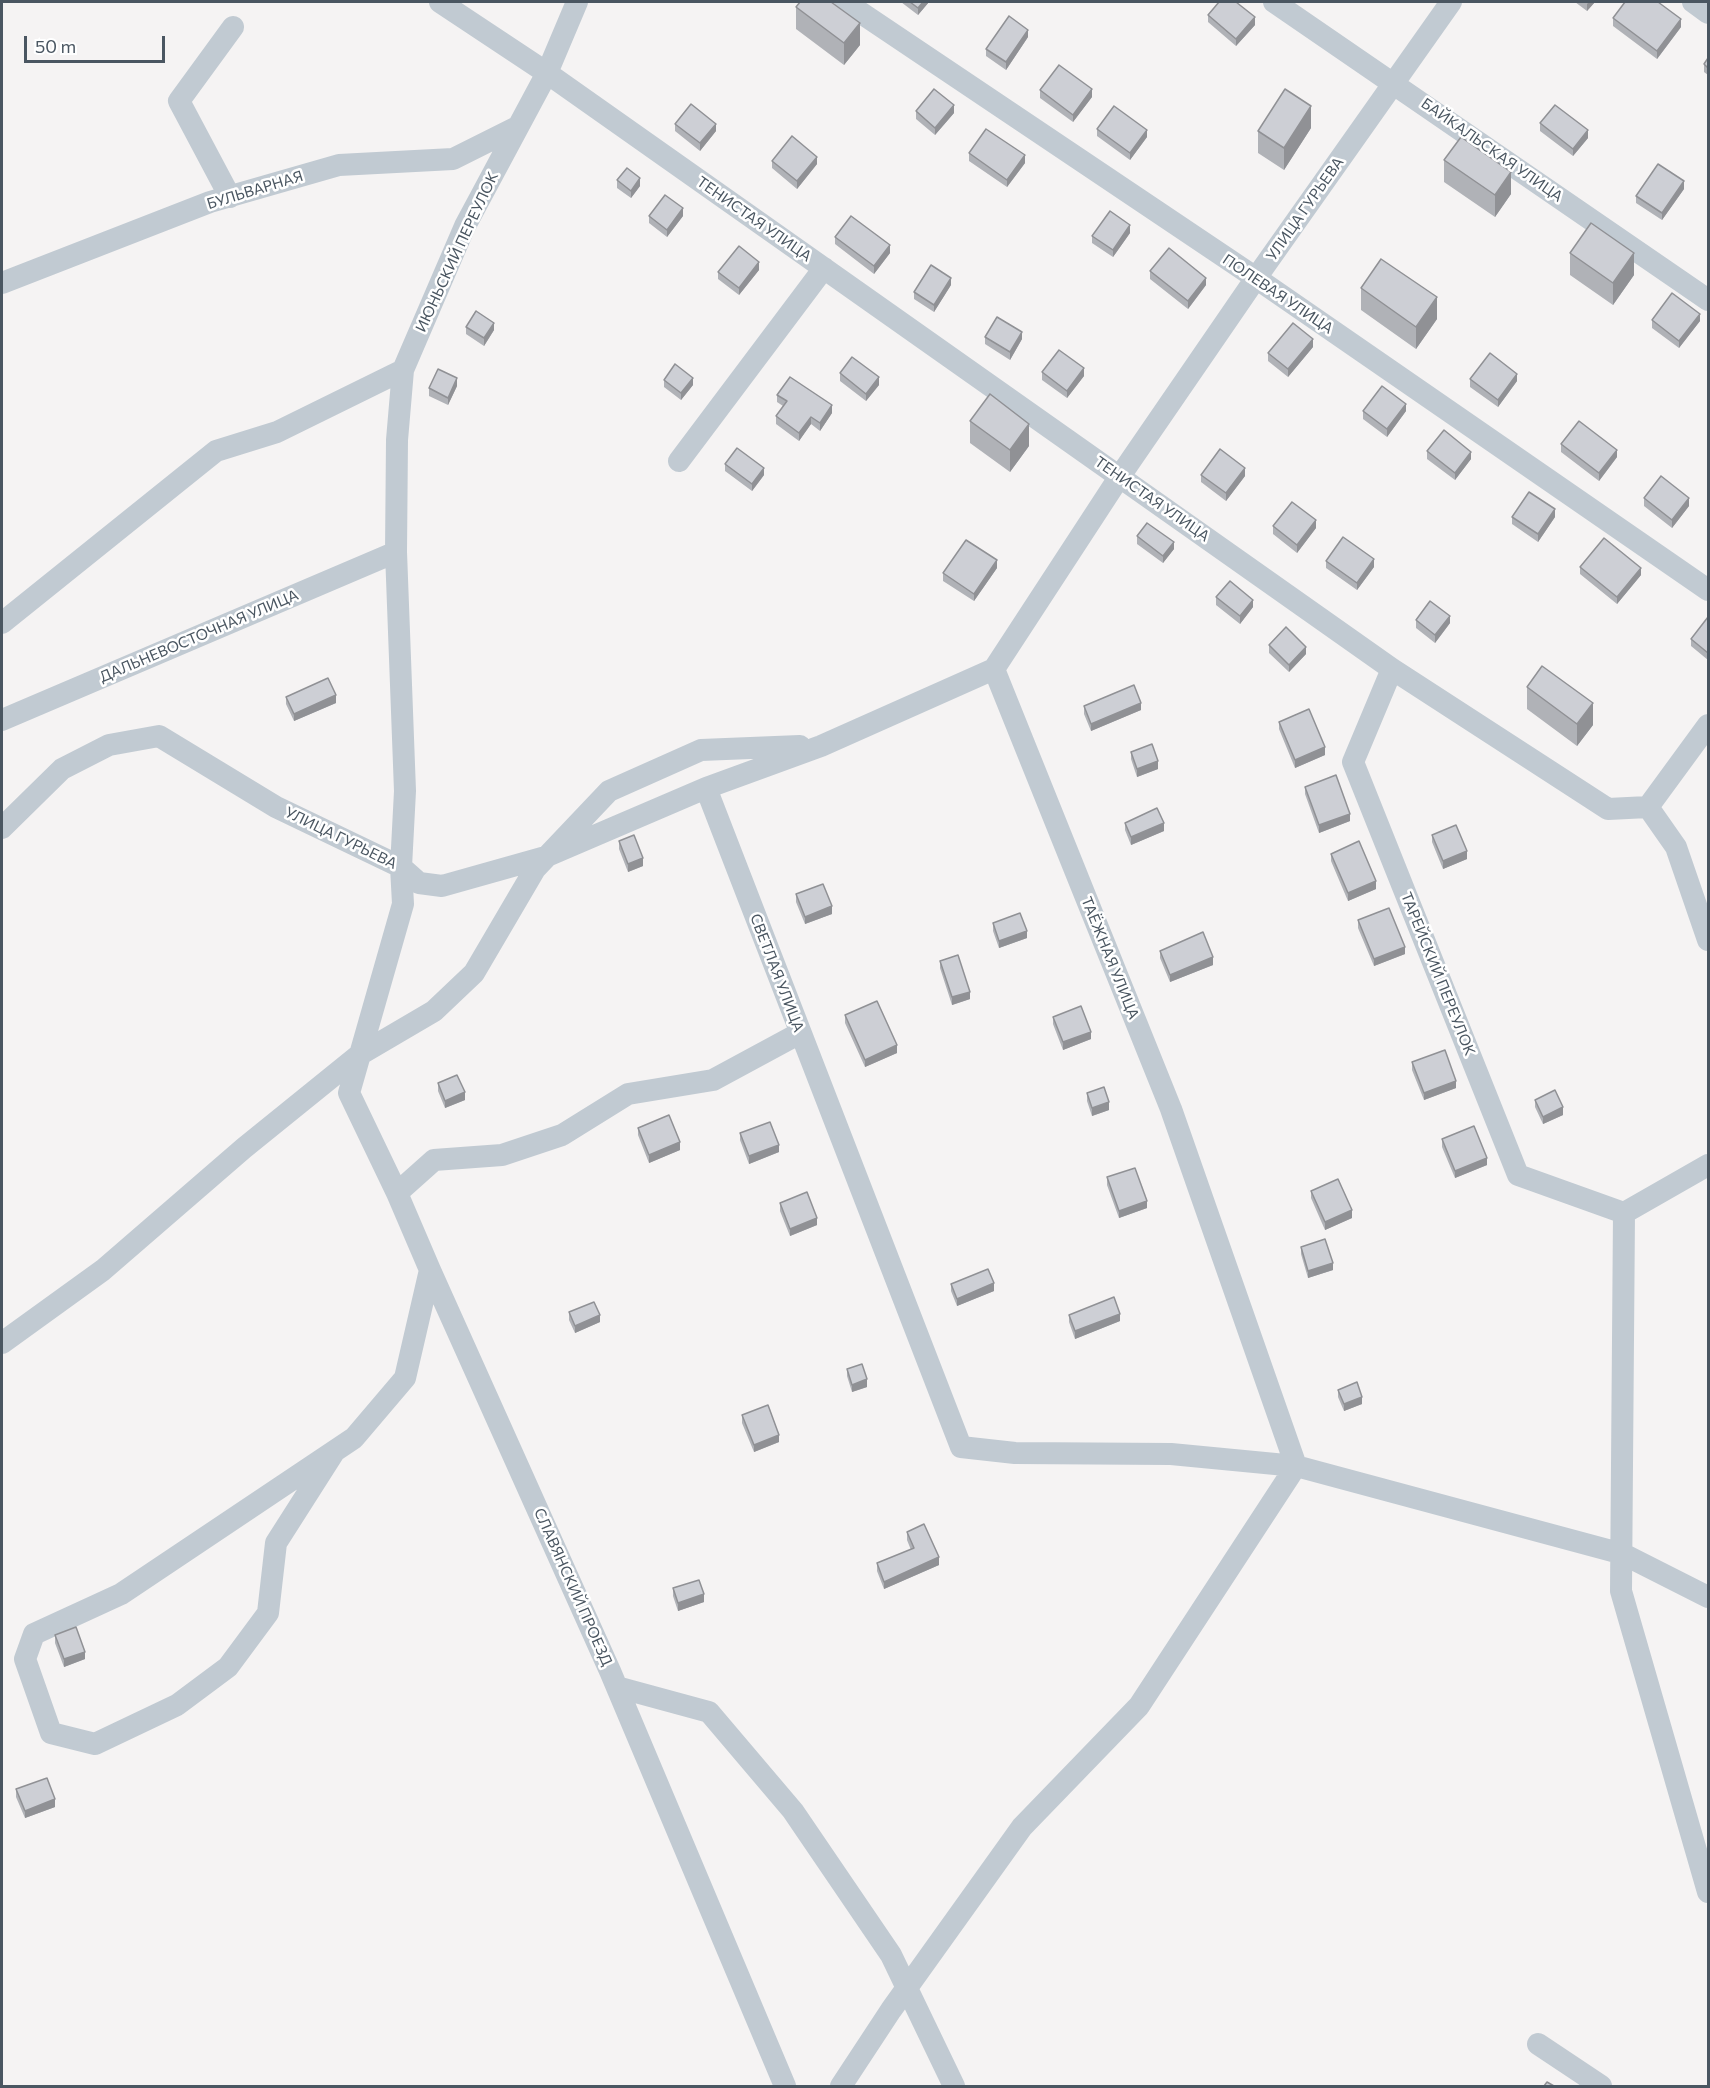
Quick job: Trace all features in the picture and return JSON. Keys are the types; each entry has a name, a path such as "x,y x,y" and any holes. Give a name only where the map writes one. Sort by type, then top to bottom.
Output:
{"street":[{"name":"ТЕНИСТАЯ УЛИЦА","path":"440,2 824,268 1392,669 1608,809 1648,807"},
{"name":"ИЮНЬСКИЙ ПЕРЕУЛОК","path":"349,1093 403,904 401,867 405,792 396,552 397,441 404,370 465,226 546,74 578,2"},
{"name":"ПОЛЕВАЯ УЛИЦА","path":"845,2 1256,278 1708,591"},
{"name":"БАЙКАЛЬСКАЯ УЛИЦА","path":"1274,2 1708,300"},
{"name":"УЛИЦА ГУРЬЕВА","path":"1120,476 1256,278 1451,2"},
{"path":"1693,2 1708,13"},
{"path":"230,197 179,101 233,27"},
{"name":"БУЛЬВАРНАЯ","path":"4,284 210,202 339,165 453,159 517,127"},
{"path":"679,461 824,268"},
{"path":"2,624 216,451 277,432 404,370"},
{"path":"706,788 821,746 994,669 1120,476"},
{"name":"ДАЛЬНЕВОСТОЧНАЯ УЛИЦА","path":"2,720 396,552"},
{"name":"ТАЁЖНАЯ УЛИЦА","path":"994,669 1170,1109 1296,1466"},
{"name":"ТАРЕЙСКИЙ ПЕРЕУЛОК","path":"1392,669 1353,762 1518,1175 1624,1213"},
{"path":"1708,725 1648,807 1676,847 1708,940"},
{"name":"УЛИЦА ГУРЬЕВА","path":"2,828 62,769 109,745 159,736 276,807 401,867 419,883 442,886 545,857 706,788"},
{"path":"2,1343 103,1270 244,1148 359,1055 434,1011 474,973 535,869 609,790 701,750 821,746"},
{"name":"СВЕТЛАЯ УЛИЦА","path":"706,788 961,1447 1015,1453 1171,1454 1296,1466"},
{"path":"397,1193 434,1160 502,1155 562,1135 628,1094 712,1080 800,1033"},
{"name":"СЛАВЯНСКИЙ ПРОЕЗД","path":"349,1093 397,1193 617,1687 785,2086"},
{"path":"1708,1165 1624,1213 1621,1591 1708,1892"},
{"path":"334,1452 276,1543 268,1613 228,1667 177,1705 95,1744 51,1732 25,1659 34,1634 121,1594 354,1438 405,1378 430,1270"},
{"path":"841,2086 907,1988 1022,1827 1139,1706 1296,1466 1623,1554 1708,1597"},
{"path":"617,1687 709,1712 793,1811 891,1955 954,2086"},
{"path":"1538,2043 1601,2086"}],"building":[{"path":"800,2 831,2 860,23 844,43 796,7"},
{"path":"910,2 923,2 918,8"},
{"path":"1219,2 1236,2 1255,17 1236,39 1208,15"},
{"path":"1625,2 1658,2 1681,19 1657,51 1613,18"},
{"path":"1009,16 1028,30 1006,62 986,49"},
{"path":"1059,65 1092,89 1073,115 1040,90"},
{"path":"934,89 954,105 935,128 916,111"},
{"path":"1285,89 1311,106 1284,148 1258,131"},
{"path":"691,104 716,124 700,143 675,124"},
{"path":"1555,105 1588,130 1573,149 1540,123"},
{"path":"1114,106 1147,130 1130,153 1097,129"},
{"path":"986,129 1025,155 1007,180 969,153"},
{"path":"792,136 817,157 797,181 772,161"},
{"path":"1461,137 1511,172 1495,195 1444,160"},
{"path":"1658,164 1684,181 1662,213 1636,196"},
{"path":"627,168 640,178 631,191 617,180"},
{"path":"665,195 683,208 667,230 649,216"},
{"path":"1110,211 1130,225 1113,250 1092,236"},
{"path":"851,216 890,245 874,266 835,237"},
{"path":"1591,223 1634,253 1613,283 1570,253"},
{"path":"739,246 759,262 739,288 718,272"},
{"path":"1169,248 1206,278 1188,301 1150,271"},
{"path":"1381,259 1437,297 1416,327 1361,288"},
{"path":"931,265 951,278 934,305 914,292"},
{"path":"1672,293 1700,314 1679,341 1652,320"},
{"path":"476,311 494,323 484,338 466,327"},
{"path":"997,317 1022,332 1010,352 985,337"},
{"path":"1293,323 1313,339 1288,369 1268,353"},
{"path":"1059,350 1084,368 1067,391 1042,372"},
{"path":"1490,353 1517,374 1498,400 1470,379"},
{"path":"852,357 879,377 866,394 840,373"},
{"path":"675,364 693,378 681,393 664,380"},
{"path":"438,369 457,378 448,398 429,388"},
{"path":"790,377 832,405 820,423 811,417 799,433 776,416 787,401 777,395"},
{"path":"1382,386 1406,404 1387,429 1363,411"},
{"path":"990,394 1029,424 1010,450 970,421"},
{"path":"1579,421 1617,450 1599,473 1561,444"},
{"path":"1444,430 1471,452 1455,473 1427,451"},
{"path":"737,448 764,468 752,484 725,464"},
{"path":"1220,449 1245,468 1226,493 1201,475"},
{"path":"1661,476 1689,498 1672,520 1644,498"},
{"path":"1529,492 1555,509 1538,534 1512,517"},
{"path":"1292,502 1316,520 1297,545 1273,526"},
{"path":"1147,523 1174,542 1163,556 1137,536"},
{"path":"1343,537 1374,559 1357,583 1326,561"},
{"path":"1604,538 1641,568 1617,597 1580,567"},
{"path":"966,540 997,560 974,594 943,573"},
{"path":"1230,581 1253,600 1240,616 1216,597"},
{"path":"1430,601 1450,616 1435,635 1416,620"},
{"path":"1708,617 1708,653 1691,639"},
{"path":"1286,627 1306,647 1289,665 1269,645"},
{"path":"1542,666 1593,703 1577,724 1527,687"},
{"path":"328,678 336,695 294,714 286,697"},
{"path":"1134,685 1141,703 1091,724 1084,706"},
{"path":"1309,709 1325,747 1295,760 1279,722"},
{"path":"1152,744 1158,761 1137,769 1131,752"},
{"path":"1336,775 1350,814 1319,825 1305,787"},
{"path":"1157,808 1164,823 1131,837 1125,823"},
{"path":"1456,825 1467,851 1443,861 1432,835"},
{"path":"634,835 643,858 628,864 619,841"},
{"path":"1359,841 1376,881 1348,893 1331,854"},
{"path":"823,884 832,906 805,917 796,894"},
{"path":"1389,908 1405,947 1374,959 1358,920"},
{"path":"1020,913 1027,931 999,941 993,923"},
{"path":"1203,932 1213,957 1170,975 1160,951"},
{"path":"958,955 970,992 952,997 940,961"},
{"path":"877,1001 897,1045 865,1060 845,1015"},
{"path":"1081,1006 1091,1032 1063,1042 1053,1017"},
{"path":"1445,1050 1456,1081 1424,1093 1412,1062"},
{"path":"457,1075 465,1092 445,1101 438,1083"},
{"path":"1104,1087 1109,1102 1092,1108 1087,1093"},
{"path":"1555,1090 1563,1107 1543,1117 1535,1100"},
{"path":"669,1115 680,1142 649,1155 638,1128"},
{"path":"770,1122 779,1145 749,1156 740,1133"},
{"path":"1474,1126 1487,1158 1455,1171 1442,1139"},
{"path":"1135,1168 1147,1201 1119,1211 1107,1177"},
{"path":"1338,1179 1352,1210 1325,1222 1311,1191"},
{"path":"807,1192 817,1218 790,1229 780,1203"},
{"path":"1325,1239 1333,1263 1308,1271 1301,1247"},
{"path":"988,1269 994,1283 957,1299 951,1284"},
{"path":"1114,1297 1120,1314 1075,1331 1069,1315"},
{"path":"594,1302 600,1315 575,1326 569,1312"},
{"path":"862,1364 867,1379 852,1385 847,1369"},
{"path":"1357,1382 1362,1397 1344,1404 1338,1390"},
{"path":"768,1405 779,1435 754,1445 742,1415"},
{"path":"924,1524 939,1557 884,1582 877,1563 914,1548 907,1532"},
{"path":"699,1580 704,1594 678,1603 673,1588"},
{"path":"76,1627 85,1652 64,1659 55,1635"},
{"path":"47,1778 55,1799 25,1811 16,1789"}]}
